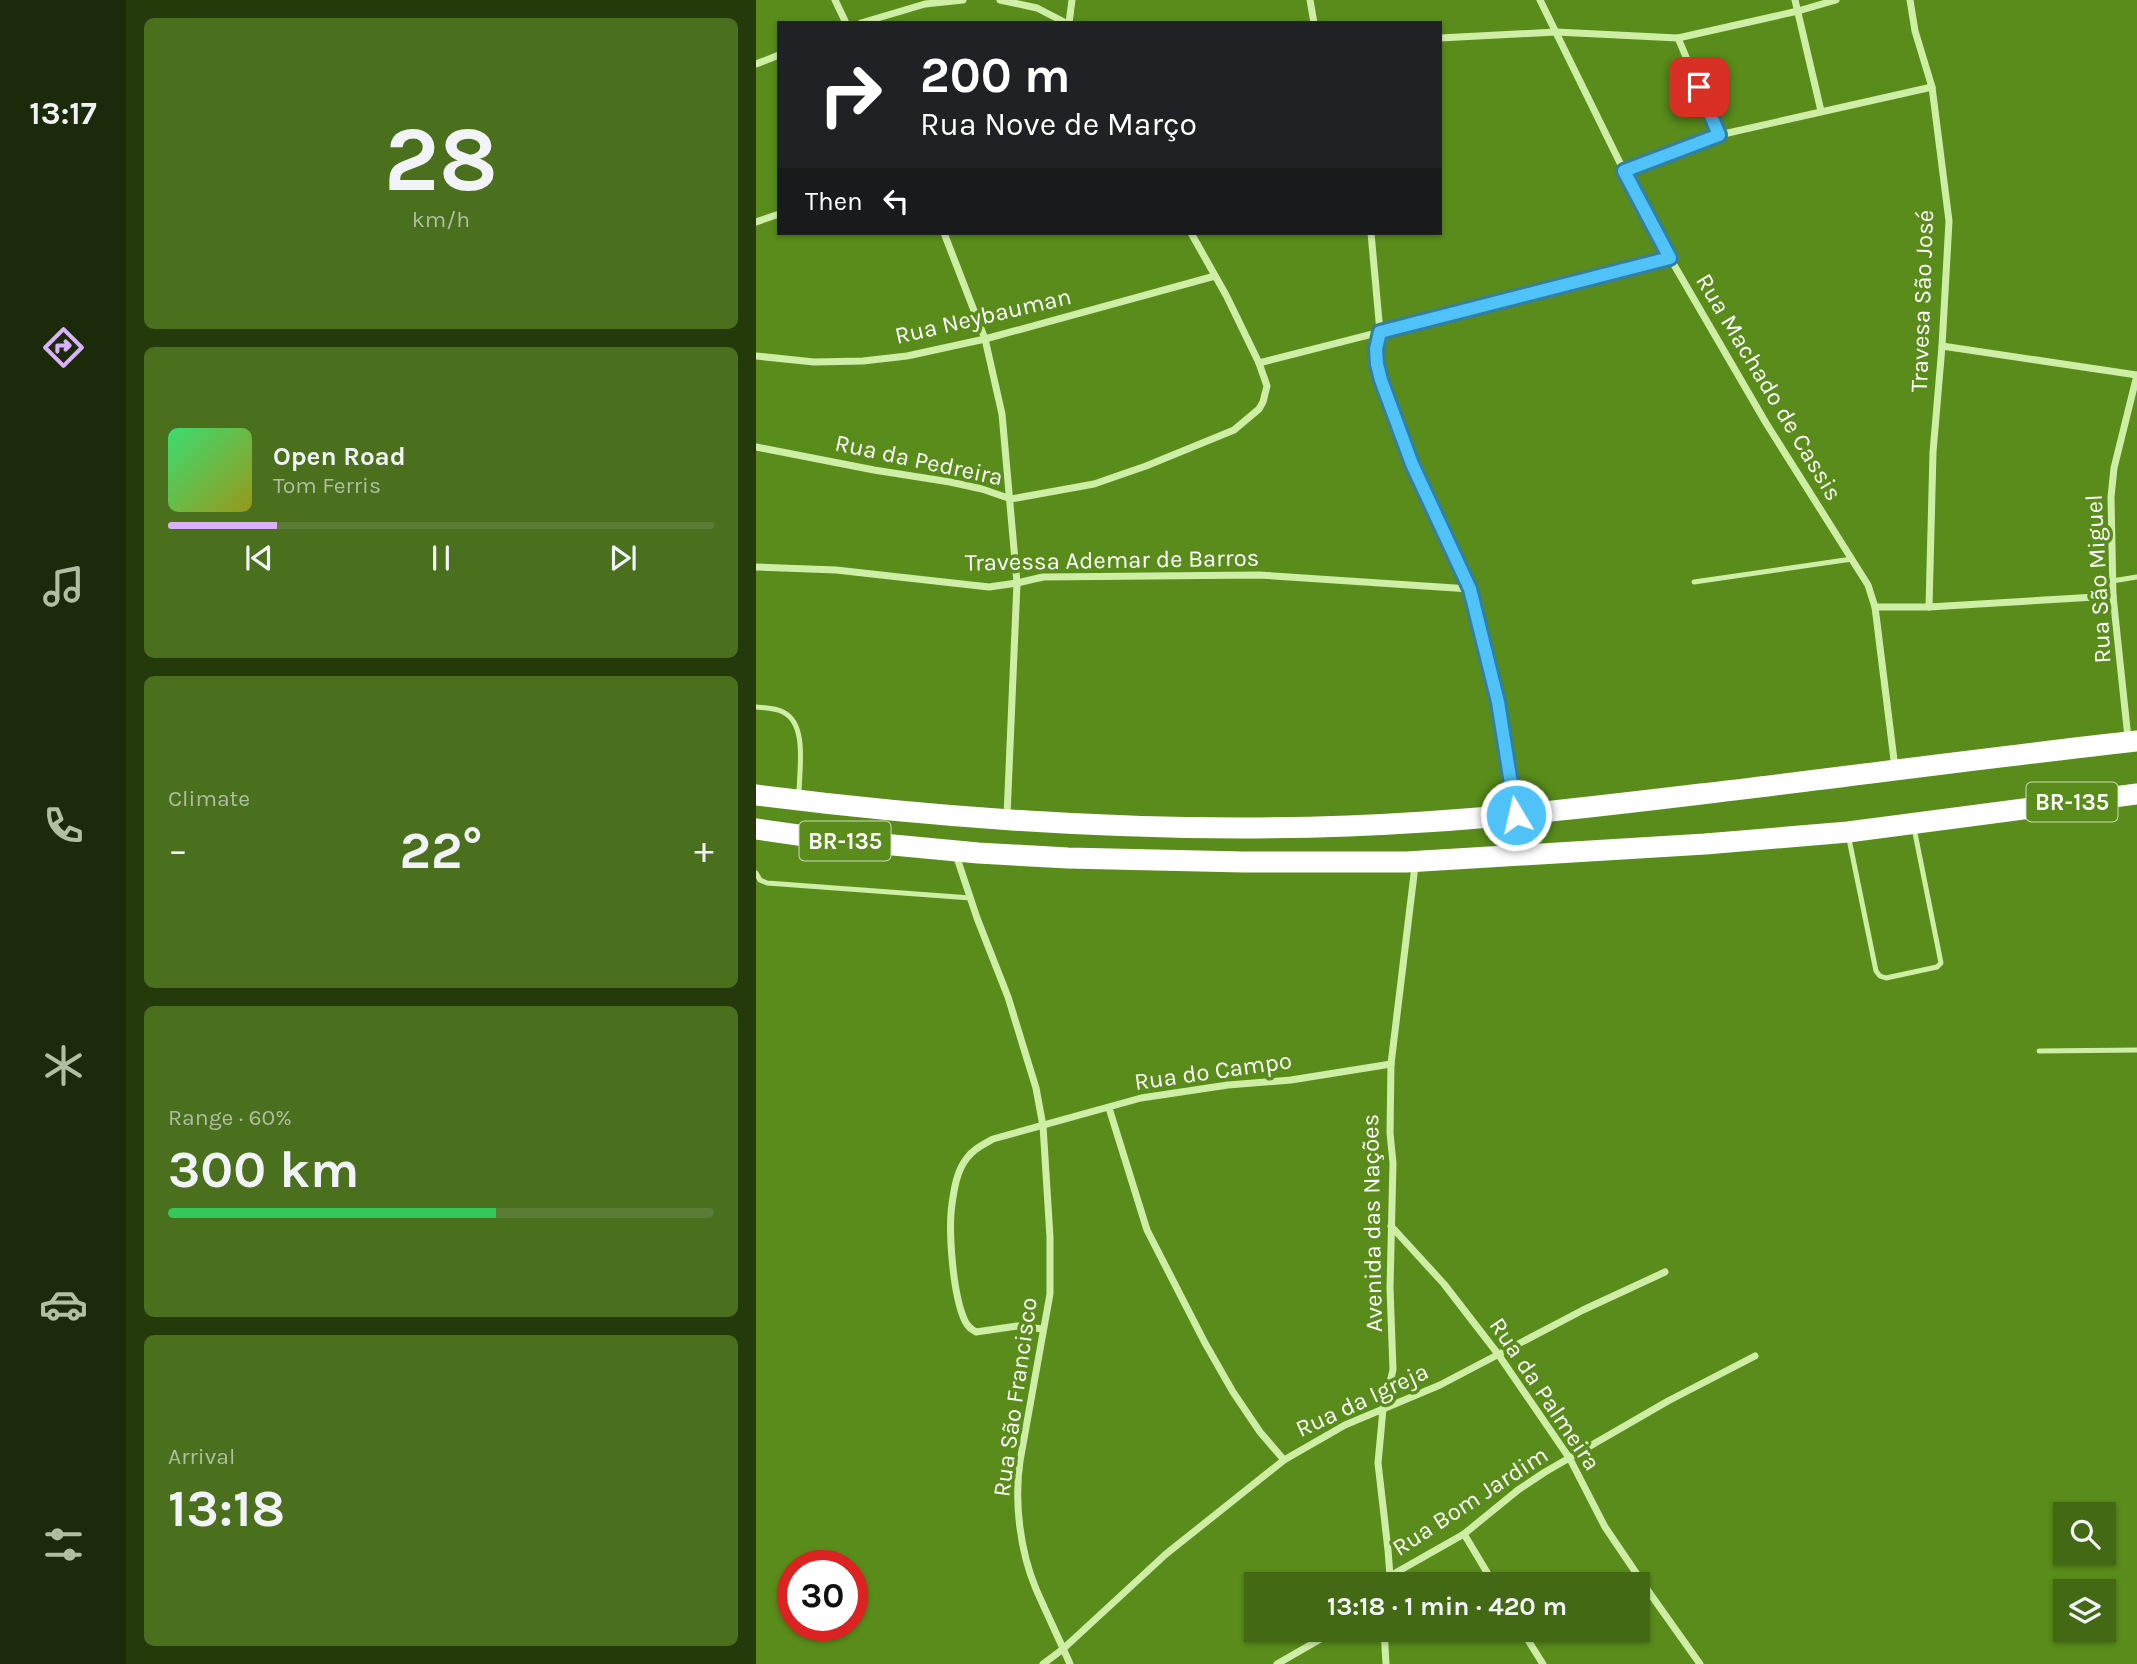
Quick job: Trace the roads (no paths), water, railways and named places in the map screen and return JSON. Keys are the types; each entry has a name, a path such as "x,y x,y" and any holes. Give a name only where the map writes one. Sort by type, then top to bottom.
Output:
{"highway":[{"name":"BR-135","path":"756,795 1006,820 1201,829 1335,827 1516,815 2133,741"},
{"name":"BR-135","path":"756,829 819,838 1068,858 1243,862 1416,861 1638,849 1848,832 2137,794"}],"street":[{"path":"835,0 845,21"},
{"path":"867,21 924,2 963,0"},
{"path":"1000,0 1037,8 1063,21"},
{"path":"1067,21 1072,0"},
{"path":"1310,0 1314,21"},
{"name":"Rua Machado de Cassis","path":"1540,0 1670,258 1766,423 1868,586 1875,607 1896,771"},
{"path":"1795,0 1821,111"},
{"path":"1442,38 1556,32 1678,38 1836,0"},
{"name":"Travesa São José","path":"1910,0 1915,32 1932,87 1949,221 1933,452 1929,607"},
{"path":"1678,38 1719,135"},
{"path":"756,64 777,56"},
{"path":"1624,171 1719,135 1932,87"},
{"path":"756,222 777,215"},
{"path":"945,235 985,339 1002,414 1011,499 1017,583 1006,820"},
{"name":"Rua da Pedreira","path":"756,447 950,482 1011,499 1094,484 1234,430 1255,414 1263,402 1267,386 1259,363 1226,295 1192,235"},
{"path":"1371,235 1380,332 1376,349 1377,364 1412,464 1470,589 1498,702 1516,815"},
{"path":"1259,363 1670,258"},
{"name":"Rua Neybauman","path":"756,356 814,362 863,361 907,356 985,339 1215,276"},
{"path":"1942,346 2137,375"},
{"name":"Rua São Miguel","path":"2133,741 2113,596 2110,497 2114,468 2137,375"},
{"name":"Travessa Ademar de Barros","path":"756,567 836,570 989,587 1043,577 1259,575 1470,589"},
{"path":"1875,607 1929,607 2113,596"},
{"path":"955,850 1008,997 1036,1088 1043,1126"},
{"name":"Avenida das Nações","path":"1389,1572 1378,1464 1384,1409 1393,1370 1390,1288 1393,1163 1390,1133 1391,1064 1416,861"},
{"name":"Rua do Campo","path":"1043,1329 1017,1325 976,1332 965,1322 954,1269 951,1224 956,1184 967,1157 984,1144 993,1139 1141,1098 1228,1085 1291,1080 1391,1064"},
{"path":"1109,1108 1147,1230 1218,1366 1260,1432 1284,1460"},
{"name":"Rua São Francisco","path":"1043,1126 1050,1237 1050,1294 1020,1461 1017,1509 1035,1587 1070,1664"},
{"name":"Rua da Palmeira","path":"1391,1226 1444,1284 1498,1354 1570,1459 1605,1527 1700,1664"},
{"name":"Rua da Igreja","path":"1043,1664 1063,1649 1166,1554 1284,1460 1345,1425 1440,1385 1583,1310 1665,1272"},
{"name":"Rua Bom Jardim","path":"1402,1572 1464,1534 1518,1490 1545,1472 1668,1401 1755,1356"},
{"path":"1464,1534 1487,1572"},
{"path":"1276,1664 1315,1642"},
{"path":"1385,1642 1386,1664"},
{"path":"1529,1642 1543,1664"}],"lane":[{"path":"1695,582 1852,559"},
{"path":"2112,581 2137,577"},
{"path":"756,707 781,710 793,718 799,731 799,801"},
{"path":"1848,832 1876,971 1886,978 1937,967 1941,963 1913,824"},
{"path":"756,873 760,880 767,883 971,898"},
{"path":"2039,1051 2137,1050"}]}
